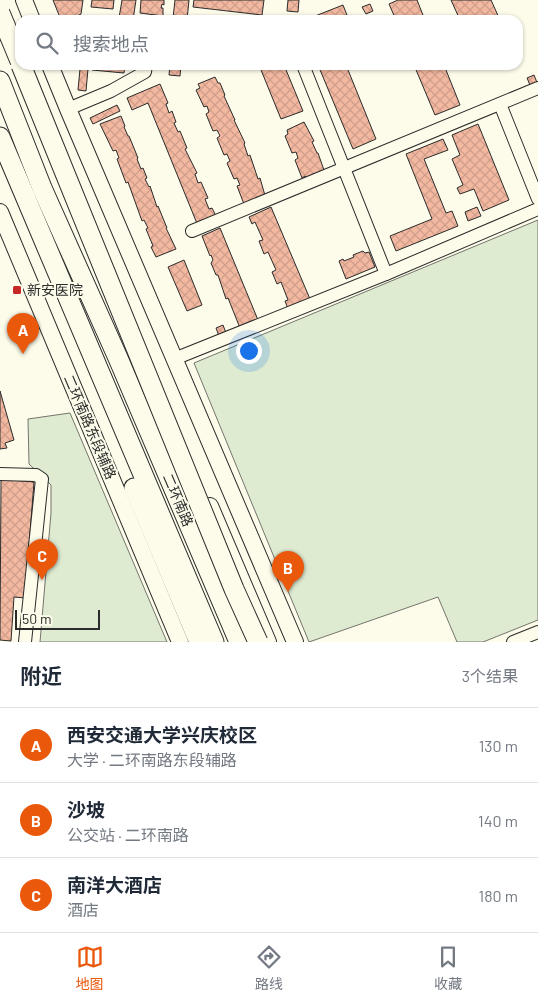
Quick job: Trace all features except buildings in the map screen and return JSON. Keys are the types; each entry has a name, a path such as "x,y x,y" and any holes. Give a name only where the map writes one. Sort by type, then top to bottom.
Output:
{"highway":[{"path":"2,13 15,48"},
{"path":"25,70 226,570 258,642"},
{"name":"二环南路","path":"0,81 42,188 118,358 239,642"},
{"name":"二环南路","path":"0,137 214,642"},
{"path":"0,169 199,642"},
{"path":"77,267 84,209"}],"main road":[{"path":"24,0 30,15"},
{"path":"2,13 15,44"},
{"path":"25,70 268,642"},
{"path":"52,70 295,642"},
{"name":"二环南路东段辅路","path":"0,212 180,642"}],"street":[{"path":"68,109 111,91 145,72 145,70"},
{"path":"305,70 386,274"},
{"path":"192,231 538,88"},
{"path":"500,104 538,199"},
{"path":"174,359 386,274 538,209"},
{"path":"0,474 36,476 42,479 25,642"},
{"path":"513,642 538,632"}],"green space":[{"path":"538,220 538,620 483,642 457,642 438,597 309,642 194,363"},
{"path":"70,413 167,642 40,642 51,513 51,485 29,464 28,419"}],"place":[{"name":"新安医院","path":"17,290"},
{"name":"西安交通大学兴庆校区","path":"23,354"},
{"name":"南洋大酒店","path":"42,580"},
{"name":"沙坡","path":"288,592"}]}
